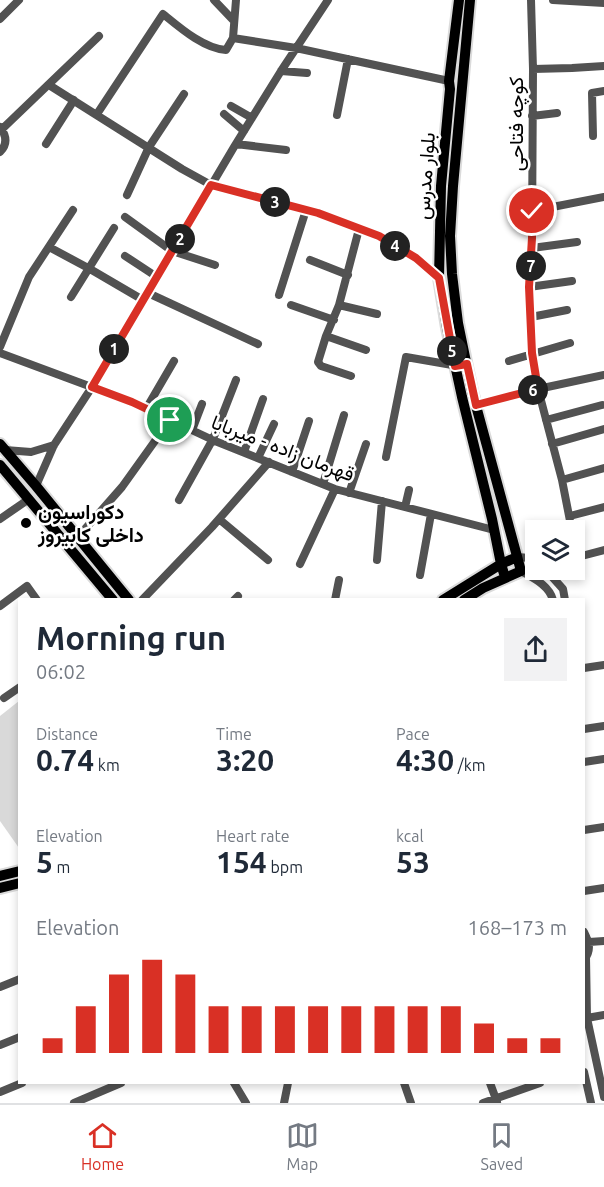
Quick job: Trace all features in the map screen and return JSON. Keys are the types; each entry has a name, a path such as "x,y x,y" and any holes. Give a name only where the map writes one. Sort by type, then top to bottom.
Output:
{"main road":[{"name":"بلوار مدرس","path":"459,0 449,81 441,186 439,278 455,366 505,577"},
{"name":"بلوار مدرس","path":"470,0 453,186 450,236 452,274 458,323 476,405 521,571"},
{"path":"3,447 127,598"},
{"path":"0,465 111,598"},
{"path":"446,598 501,564 517,557"},
{"path":"467,598 483,588 521,571"},
{"path":"0,876 18,872"},
{"path":"0,888 18,884"}],"street":[{"path":"0,19 19,0"},
{"path":"214,0 234,21"},
{"path":"97,114 162,14 208,45 226,50 233,38 236,0"},
{"path":"36,486 54,445 92,387 252,118 328,0"},
{"name":"کوچه فتاحی","path":"531,0 532,248 529,287 532,353 538,389 571,520"},
{"path":"553,0 604,3"},
{"path":"0,152 6,140 1,128 99,36"},
{"path":"233,38 296,48 449,81"},
{"path":"337,115 348,59"},
{"path":"533,69 604,66"},
{"path":"281,71 307,73"},
{"path":"49,85 211,185 318,213 379,236 416,258 439,278"},
{"path":"593,136 592,93 604,91"},
{"path":"127,195 149,147 184,94"},
{"path":"46,144 74,100"},
{"path":"231,106 252,118"},
{"path":"532,116 558,113"},
{"path":"224,114 244,131"},
{"path":"236,144 286,150"},
{"path":"532,211 604,198"},
{"path":"0,347 29,277 74,210"},
{"path":"279,295 306,210"},
{"path":"125,217 172,251 215,265"},
{"path":"72,297 114,228"},
{"path":"351,376 321,366 318,362 348,275 359,229"},
{"path":"532,248 577,242"},
{"path":"49,247 145,296 258,344"},
{"path":"125,256 157,277"},
{"path":"309,260 348,275"},
{"path":"529,287 572,281"},
{"path":"339,304 377,314"},
{"path":"291,305 333,320"},
{"path":"531,317 567,310"},
{"path":"326,336 366,350"},
{"path":"509,361 570,344"},
{"name":"قهرمان زاده - میربابا","path":"0,353 92,387 335,489 494,530"},
{"path":"386,457 406,357 455,366 467,364"},
{"path":"146,409 174,361"},
{"path":"476,405 604,375"},
{"path":"179,500 213,439 236,380"},
{"path":"244,452 263,399"},
{"path":"192,430 202,404"},
{"path":"546,420 602,405"},
{"path":"323,484 344,415"},
{"path":"78,537 122,487 170,420"},
{"path":"292,472 309,421"},
{"path":"258,458 274,424"},
{"path":"552,444 604,429"},
{"path":"349,493 366,444"},
{"path":"3,447 31,452 54,445"},
{"path":"144,598 269,462"},
{"path":"562,480 604,468"},
{"path":"300,564 335,489"},
{"path":"405,507 409,490"},
{"path":"0,519 29,499"},
{"path":"377,560 382,501"},
{"path":"570,516 604,507"},
{"path":"420,575 431,514"},
{"path":"219,519 268,560"},
{"path":"585,555 604,550"},
{"path":"517,557 525,558"},
{"path":"521,571 541,583 552,598"},
{"path":"335,598 339,580"},
{"path":"555,580 563,589 565,598"},
{"path":"0,606 27,586 36,598"},
{"path":"150,592 156,598"},
{"path":"585,668 604,665"},
{"path":"4,698 18,688"},
{"path":"585,729 604,726"},
{"path":"585,762 604,759"},
{"path":"585,830 604,826"},
{"path":"585,891 604,888"},
{"path":"585,934 589,942 589,950 585,959 587,1018 604,1097"},
{"path":"589,942 604,941"},
{"path":"0,987 18,980"},
{"path":"587,1018 604,1015"},
{"path":"0,1045 18,1038"},
{"path":"585,1076 591,1103"},
{"path":"0,1092 20,1084"},
{"path":"74,1103 119,1084"},
{"path":"235,1084 246,1103"},
{"path":"284,1103 288,1084"},
{"path":"404,1084 411,1103"},
{"path":"490,1084 496,1101"},
{"path":"483,1103 496,1101 538,1084"}],"shaded area":[{"path":"18,702 18,847 0,821 0,716"}],"place":[{"name":"دکوراسیون داخلی کابیروز","path":"26,523"}],"route":[{"path":"170,420 92,387 211,185 318,213 379,236 416,258 439,278 455,366 467,364 476,405 538,389 532,353 529,287 532,211"}]}
